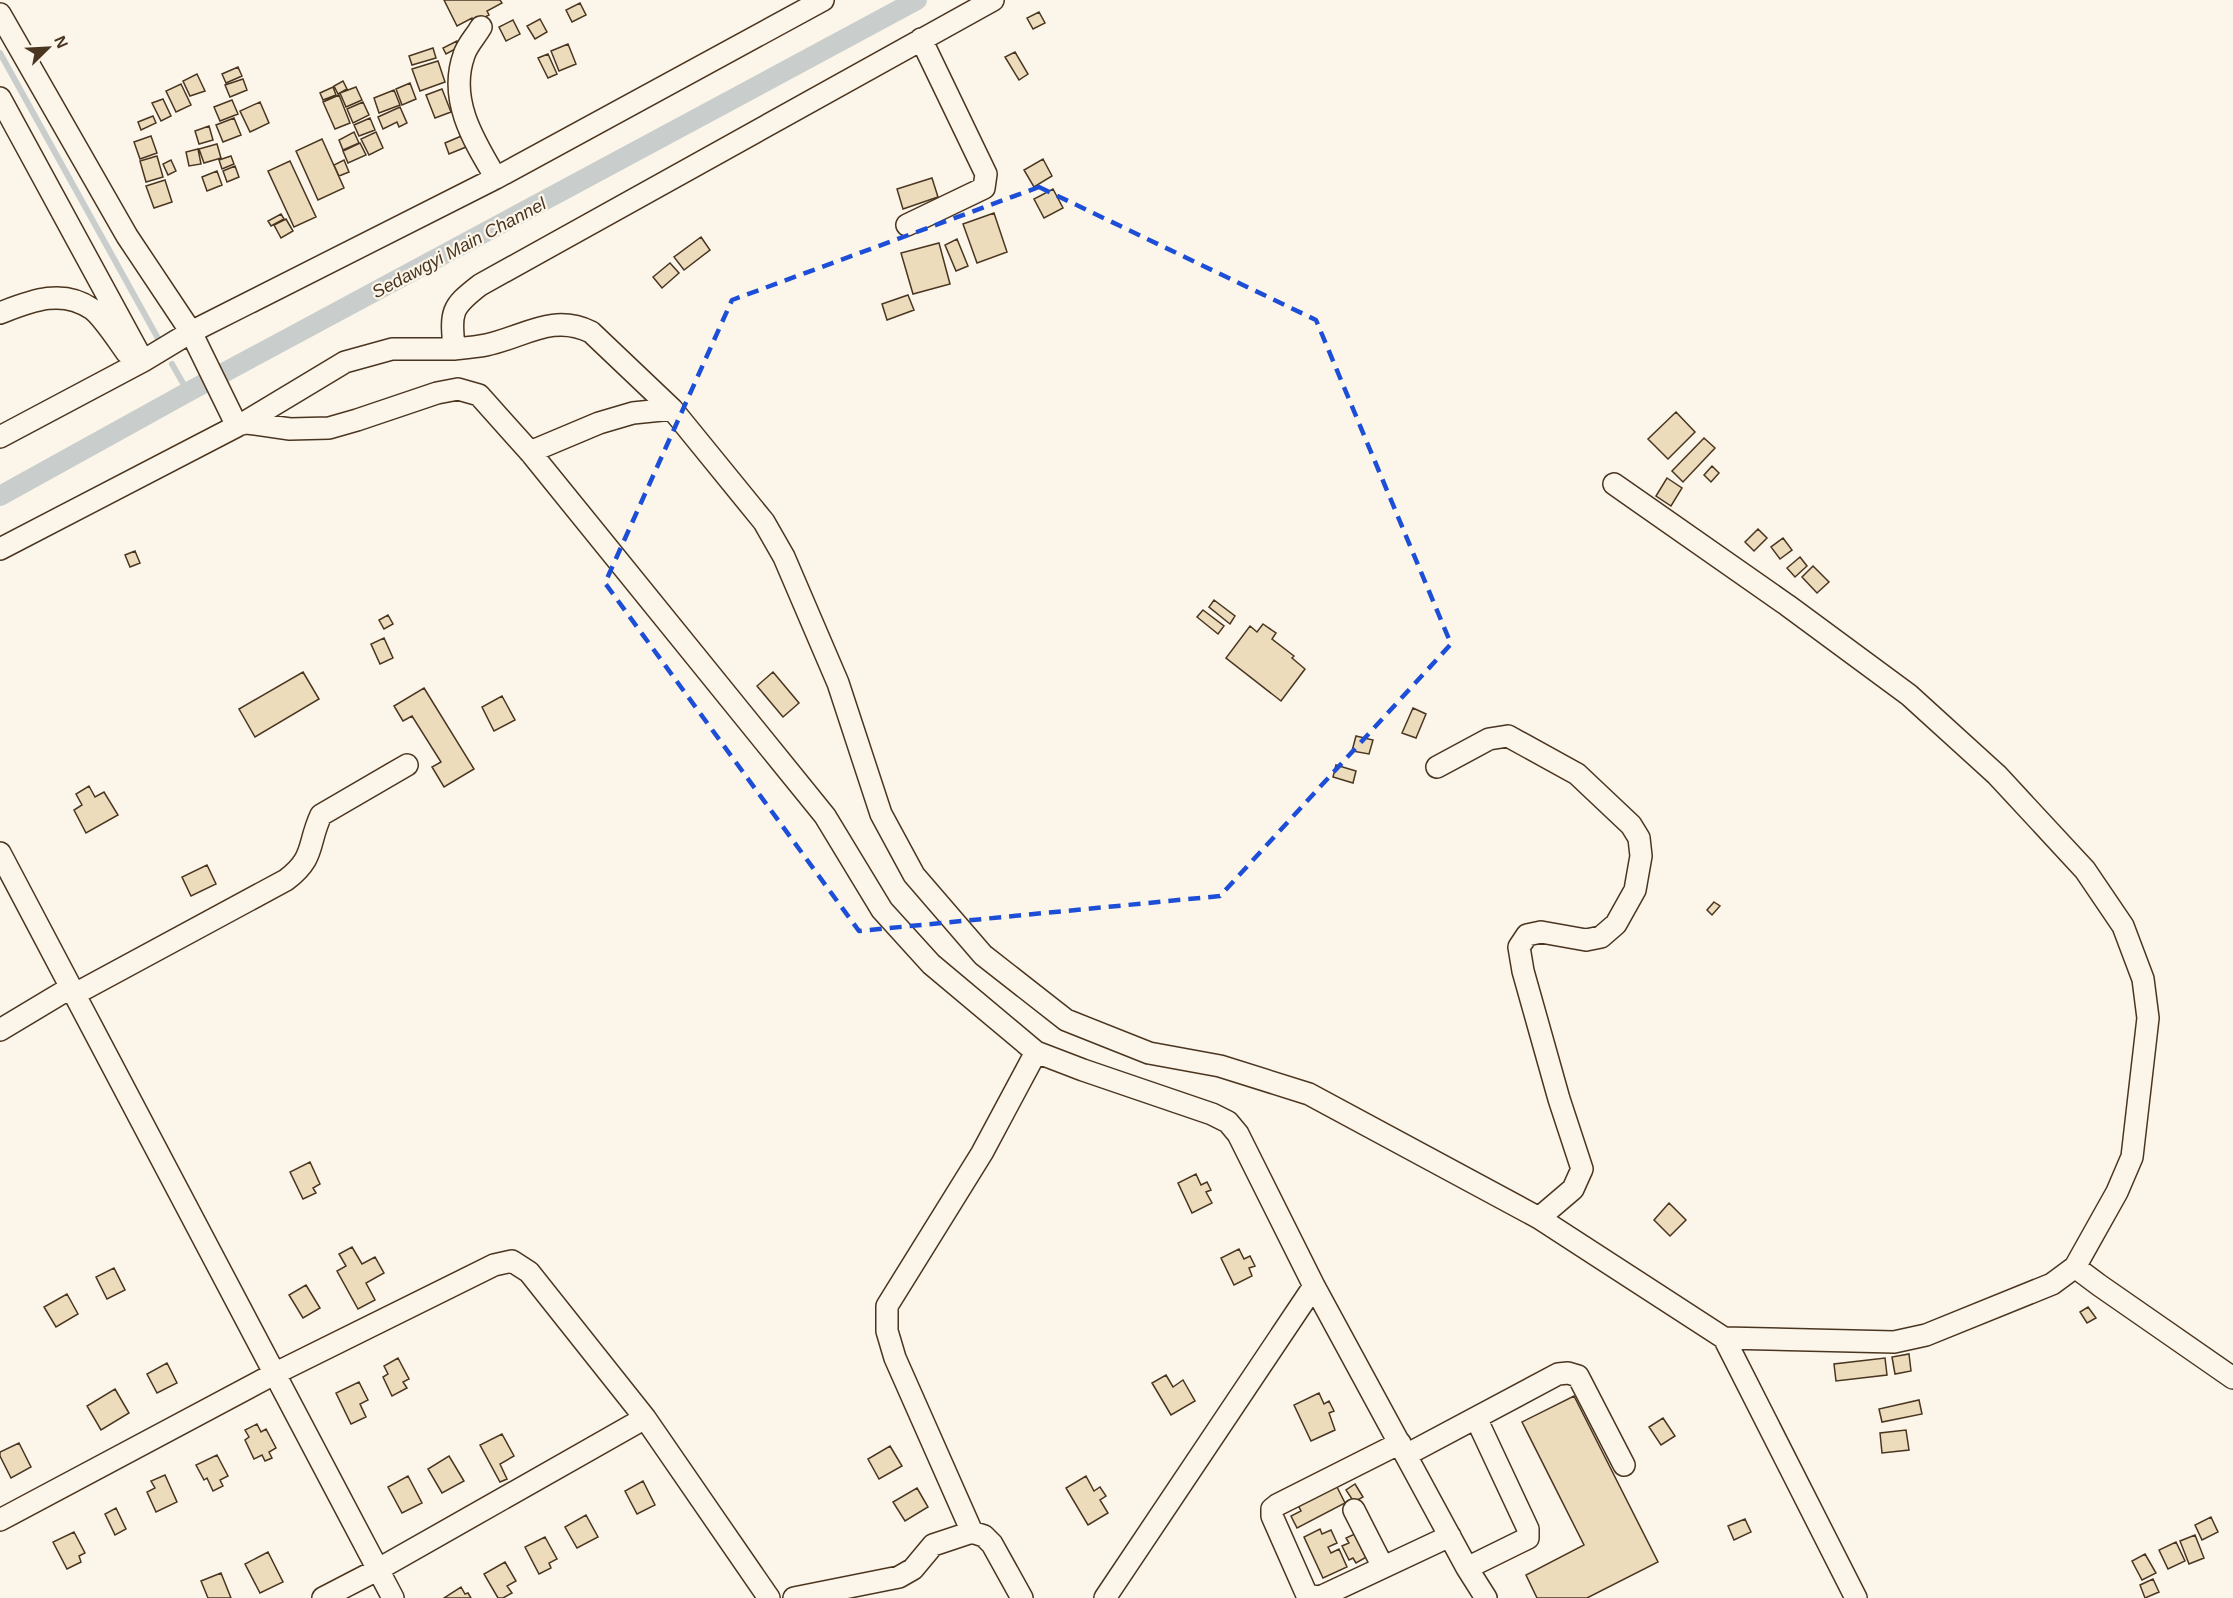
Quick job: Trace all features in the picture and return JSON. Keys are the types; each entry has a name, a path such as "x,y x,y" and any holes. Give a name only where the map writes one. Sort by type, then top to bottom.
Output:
{"street":[{"path":"0,436 140,363 194,339 823,0"},
{"path":"454,349 451,318 462,299 480,285 993,0"},
{"path":"0,14 127,236 194,339 228,407 242,424 291,429 329,428 458,388 479,395 530,452 825,816 882,910 931,964 1036,1052 1212,1114 1228,1122 1238,1134 1314,1286 1449,1536 1486,1598"},
{"path":"482,27 464,54 459,80 462,112 470,135 496,178"},
{"path":"907,225 984,188 986,181 986,174 921,39"},
{"path":"0,98 140,363"},
{"path":"0,313 34,300 64,297 93,310 140,363"},
{"path":"0,549 242,424 345,362 392,349 454,349 488,345 550,324 577,325 591,332 672,409 764,522 784,557 838,683 882,814 914,875 983,955 1066,1020 1149,1053 1220,1066 1309,1094 1539,1218 1724,1338 1856,1598"},
{"path":"530,452 599,423 633,413 672,409"},
{"path":"1614,484 1787,605 1909,695 1997,775 2085,870 2123,926 2143,979 2148,1018 2132,1157 2117,1192 2075,1266 2052,1284 1926,1335 1894,1342 1724,1338"},
{"path":"1437,767 1490,739 1508,736 1577,774 1631,825 1639,838 1641,856 1635,890 1617,924 1601,937 1586,940 1541,932 1527,935 1519,947 1523,971 1558,1099 1582,1169 1573,1189 1539,1218"},
{"path":"0,1030 286,880 300,869 309,857 321,815 407,765"},
{"path":"0,853 393,1598"},
{"path":"972,1532 896,1358 887,1331 887,1306 982,1153 1036,1052"},
{"path":"0,1520 274,1374 494,1265 512,1261 529,1272 645,1418 769,1598"},
{"path":"2075,1266 2233,1378"},
{"path":"1105,1598 1314,1286"},
{"path":"1449,1536 1320,1597 1311,1596 1306,1593 1272,1516 1272,1509 1476,1418 1558,1374 1568,1373 1578,1376 1624,1465"},
{"path":"323,1598 377,1570 645,1418"},
{"path":"1467,1568 1528,1538 1528,1529 1476,1418"},
{"path":"1354,1510 1383,1567"},
{"path":"794,1598 899,1577 913,1569 933,1545 972,1532 984,1536 992,1545 1022,1598"}],"highlighted area":[{"path":"1039,187 1316,320 1451,644 1220,896 859,931 605,583 732,300"}],"building":[{"path":"444,0 500,0 502,3 487,11 489,15 474,23 472,18 457,26"},
{"path":"580,3 586,15 572,22 566,10"},
{"path":"1039,12 1045,23 1033,29 1027,18"},
{"path":"540,19 547,32 535,39 527,26"},
{"path":"513,20 520,34 506,41 499,27"},
{"path":"457,41 461,46 446,54 443,48"},
{"path":"568,44 576,64 559,71 551,51"},
{"path":"433,48 436,58 412,65 409,56"},
{"path":"1015,52 1028,74 1019,80 1005,57"},
{"path":"548,54 557,74 548,78 538,58"},
{"path":"438,61 445,82 420,91 412,69"},
{"path":"238,67 242,76 226,83 222,74"},
{"path":"197,74 205,91 190,96 183,81"},
{"path":"243,79 247,90 230,97 225,85"},
{"path":"343,81 347,89 338,94 334,86"},
{"path":"410,83 416,99 402,105 396,89"},
{"path":"181,84 191,105 176,112 166,91"},
{"path":"333,87 336,95 323,100 320,93"},
{"path":"356,87 362,100 346,107 340,93"},
{"path":"442,89 451,112 435,118 426,95"},
{"path":"394,90 400,105 379,113 374,98"},
{"path":"339,95 350,123 335,129 323,102"},
{"path":"163,99 171,116 161,121 152,103"},
{"path":"232,100 238,114 220,121 214,107"},
{"path":"260,102 269,123 250,132 240,111"},
{"path":"363,102 369,115 353,123 347,109"},
{"path":"400,107 407,123 399,127 397,122 383,129 378,117"},
{"path":"153,116 156,123 141,130 138,122"},
{"path":"234,118 241,135 223,142 216,125"},
{"path":"370,118 375,130 359,136 354,125"},
{"path":"209,126 213,140 199,144 195,131"},
{"path":"354,132 359,143 343,150 339,140"},
{"path":"376,132 383,148 369,155 361,139"},
{"path":"466,134 471,145 449,154 445,143"},
{"path":"151,136 157,153 140,159 134,142"},
{"path":"322,139 344,188 318,200 296,151"},
{"path":"360,143 366,155 348,163 343,151"},
{"path":"217,144 221,158 204,163 199,149"},
{"path":"198,149 201,164 189,166 186,152"},
{"path":"157,156 163,177 146,182 140,161"},
{"path":"231,156 234,164 222,169 219,160"},
{"path":"1043,159 1052,176 1034,187 1024,170"},
{"path":"171,160 176,171 168,175 163,164"},
{"path":"344,160 349,172 339,176 334,165"},
{"path":"290,161 316,217 294,227 268,171"},
{"path":"235,166 239,177 227,182 223,171"},
{"path":"217,171 222,185 207,191 202,177"},
{"path":"932,178 938,197 903,209 897,189"},
{"path":"165,180 172,202 154,208 146,186"},
{"path":"1053,189 1063,208 1044,218 1034,199"},
{"path":"994,213 1007,252 977,263 963,224"},
{"path":"281,214 284,219 271,226 268,221"},
{"path":"286,219 293,231 281,238 274,225"},
{"path":"701,237 710,250 684,270 674,257"},
{"path":"957,239 968,266 956,271 945,245"},
{"path":"939,243 950,284 913,294 901,253"},
{"path":"670,263 679,273 662,288 653,277"},
{"path":"908,295 914,310 887,320 882,304"},
{"path":"1676,412 1695,432 1668,459 1648,439"},
{"path":"1704,438 1715,448 1683,482 1672,471"},
{"path":"1712,466 1719,473 1711,482 1704,475"},
{"path":"1667,478 1682,488 1671,506 1656,496"},
{"path":"1758,529 1767,538 1754,551 1745,542"},
{"path":"1783,538 1792,550 1780,559 1771,547"},
{"path":"135,551 140,563 130,567 125,555"},
{"path":"1800,557 1807,566 1795,577 1787,568"},
{"path":"1813,566 1829,582 1817,593 1802,577"},
{"path":"1214,600 1235,616 1230,624 1209,607"},
{"path":"1203,610 1224,626 1218,634 1197,617"},
{"path":"388,615 393,624 384,629 379,620"},
{"path":"1263,624 1276,633 1272,639 1294,656 1292,658 1305,669 1281,701 1226,658 1250,626 1257,632"},
{"path":"384,638 393,658 380,664 371,644"},
{"path":"303,672 319,699 255,737 239,709"},
{"path":"773,672 799,703 783,717 757,686"},
{"path":"424,688 474,769 444,787 432,767 441,762 412,716 403,721 394,706"},
{"path":"502,696 515,720 494,731 482,707"},
{"path":"1413,708 1426,714 1416,738 1402,733"},
{"path":"1356,736 1373,740 1369,754 1352,751"},
{"path":"1336,765 1356,771 1353,783 1333,777"},
{"path":"89,786 95,797 104,792 118,815 86,833 74,810 82,805 76,794"},
{"path":"207,865 216,884 191,896 182,877"},
{"path":"1714,902 1720,906 1712,915 1707,910"},
{"path":"310,1162 320,1184 313,1188 316,1193 303,1199 290,1172"},
{"path":"1196,1174 1201,1185 1207,1182 1211,1190 1206,1192 1212,1203 1192,1213 1178,1183"},
{"path":"1669,1203 1686,1220 1670,1236 1654,1220"},
{"path":"352,1247 362,1264 375,1257 384,1273 366,1283 375,1300 358,1309 337,1271 346,1266 339,1254"},
{"path":"1239,1249 1244,1259 1250,1256 1255,1266 1249,1268 1252,1276 1234,1285 1221,1258"},
{"path":"114,1268 125,1290 107,1299 96,1277"},
{"path":"306,1285 320,1308 303,1318 289,1295"},
{"path":"67,1294 78,1314 56,1327 44,1307"},
{"path":"2088,1307 2096,1318 2087,1323 2080,1312"},
{"path":"1909,1354 1911,1371 1895,1374 1892,1357"},
{"path":"398,1358 409,1379 403,1382 407,1388 392,1396 383,1377 388,1374 384,1366"},
{"path":"1885,1358 1887,1375 1836,1381 1834,1364"},
{"path":"167,1363 177,1383 157,1393 147,1374"},
{"path":"1166,1375 1173,1387 1183,1380 1195,1401 1171,1415 1152,1383"},
{"path":"359,1382 368,1400 360,1404 366,1417 351,1424 336,1393"},
{"path":"115,1389 129,1413 101,1430 87,1406"},
{"path":"1319,1393 1324,1404 1329,1401 1334,1411 1329,1413 1335,1430 1311,1441 1294,1405"},
{"path":"1574,1396 1658,1562 1587,1598 1537,1598 1526,1575 1584,1545 1522,1422"},
{"path":"1919,1400 1922,1414 1882,1422 1879,1409"},
{"path":"1663,1418 1675,1436 1661,1445 1649,1427"},
{"path":"257,1424 261,1432 266,1429 276,1448 269,1452 272,1458 265,1461 262,1455 254,1459 245,1440 249,1437 245,1430"},
{"path":"1906,1430 1909,1450 1882,1453 1880,1433"},
{"path":"502,1434 514,1456 500,1464 507,1479 500,1482 480,1445"},
{"path":"19,1443 31,1467 11,1478 0,1452"},
{"path":"890,1446 902,1466 879,1479 868,1459"},
{"path":"217,1455 228,1476 220,1480 223,1486 213,1491 207,1478 204,1480 196,1465"},
{"path":"449,1456 464,1481 442,1493 428,1469"},
{"path":"165,1475 177,1502 156,1512 147,1492 155,1488 151,1481"},
{"path":"408,1476 422,1503 402,1513 388,1487"},
{"path":"1086,1476 1094,1491 1100,1487 1106,1496 1100,1500 1108,1513 1088,1525 1066,1488"},
{"path":"643,1481 655,1505 637,1514 625,1491"},
{"path":"1334,1481 1345,1503 1297,1528 1291,1516 1301,1511 1296,1501"},
{"path":"1355,1484 1363,1497 1354,1502 1346,1490"},
{"path":"917,1488 928,1507 905,1521 893,1502"},
{"path":"116,1508 126,1529 115,1535 105,1514"},
{"path":"586,1515 598,1537 577,1548 565,1527"},
{"path":"2211,1517 2218,1532 2202,1540 2195,1525"},
{"path":"1745,1519 1751,1532 1734,1540 1728,1526"},
{"path":"1320,1529 1322,1534 1331,1530 1337,1543 1328,1547 1331,1553 1339,1549 1347,1567 1323,1578 1304,1537"},
{"path":"74,1532 85,1553 79,1556 81,1562 67,1569 53,1542"},
{"path":"1359,1532 1370,1555 1356,1563 1353,1558 1349,1560 1342,1546 1349,1543 1346,1538"},
{"path":"2195,1535 2204,1558 2189,1564 2180,1541"},
{"path":"545,1537 557,1559 549,1563 551,1568 539,1574 525,1547"},
{"path":"2176,1542 2185,1561 2168,1569 2159,1550"},
{"path":"268,1552 283,1582 260,1593 245,1564"},
{"path":"2145,1554 2156,1573 2142,1580 2132,1561"},
{"path":"505,1562 516,1581 507,1586 512,1593 498,1598 484,1574"},
{"path":"221,1573 231,1598 208,1598 201,1581"},
{"path":"2153,1579 2159,1592 2145,1598 2140,1585"},
{"path":"461,1587 471,1598 444,1598"}],"waterway":[{"name":"Sedawgyi Main Channel","path":"0,496 188,392 917,0"},
{"path":"0,53 160,342"},
{"path":"172,364 188,392"}]}
